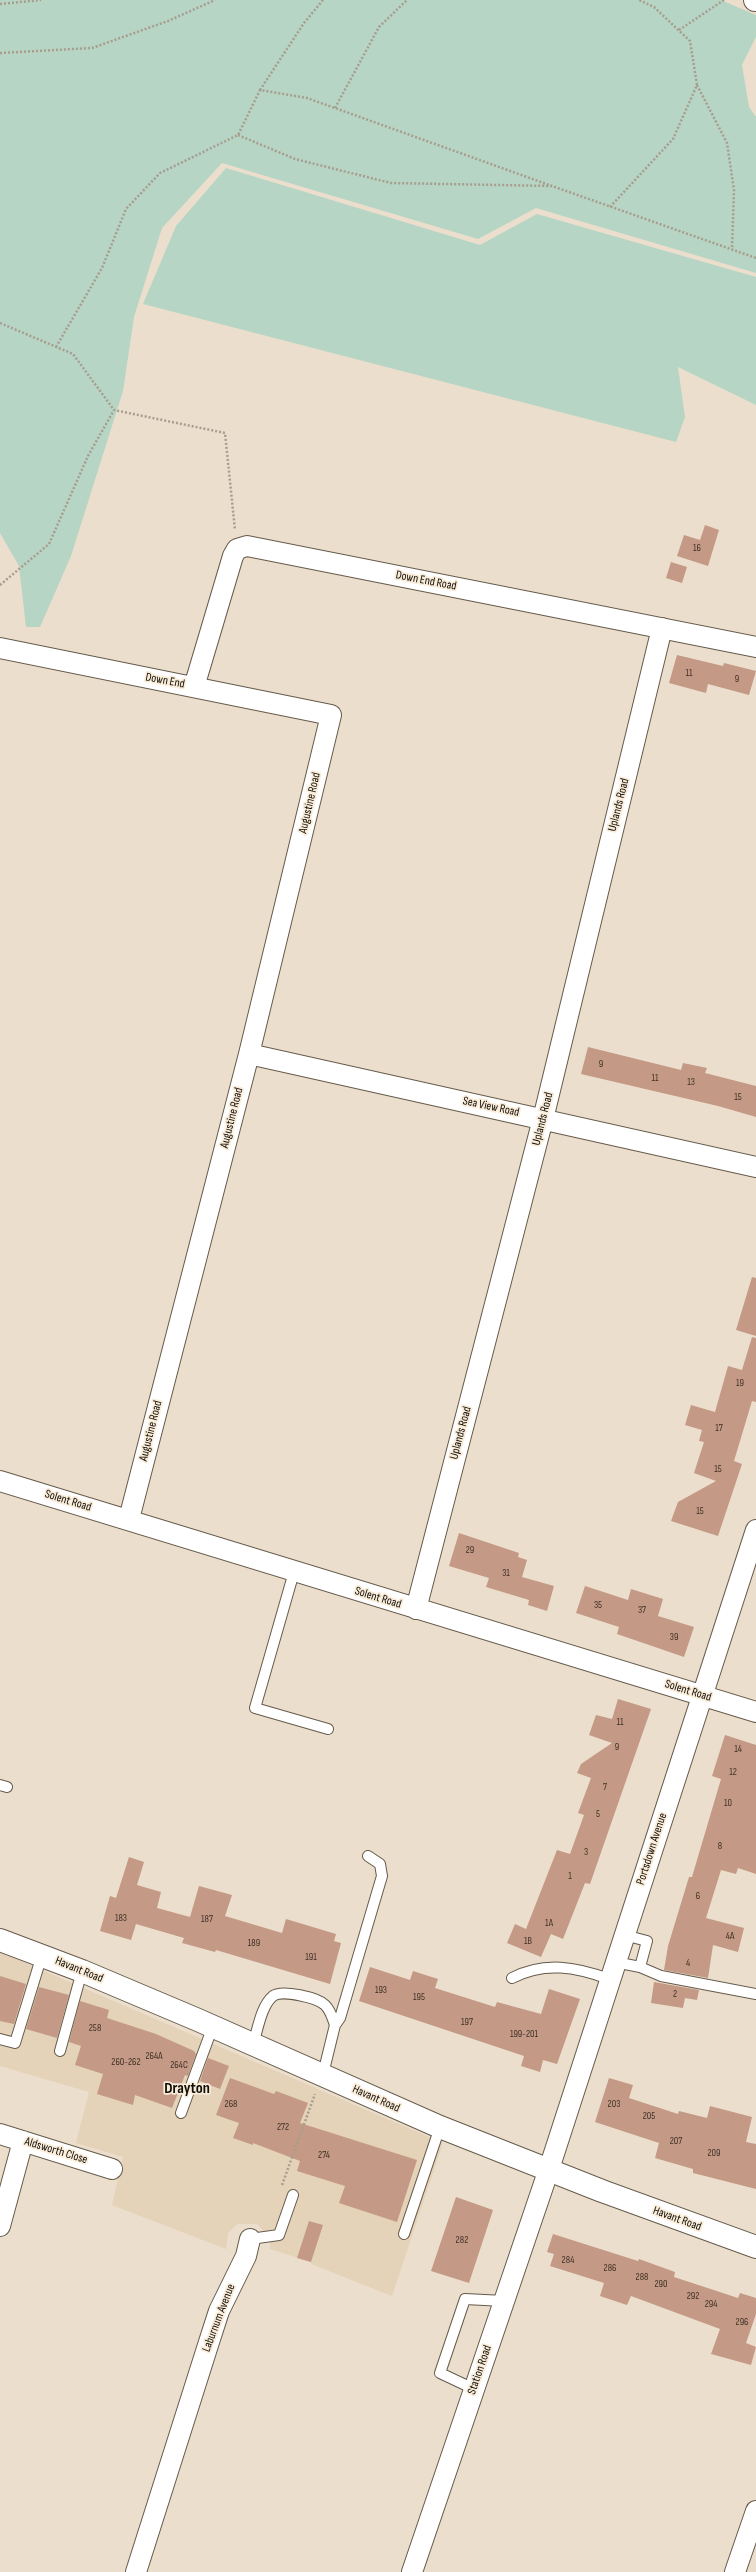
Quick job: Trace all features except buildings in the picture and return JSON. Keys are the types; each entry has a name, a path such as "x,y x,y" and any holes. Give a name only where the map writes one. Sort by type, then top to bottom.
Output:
{"street":[{"name":"Down End Road","path":"237,549 247,546 756,647"},
{"path":"194,687 237,549"},
{"name":"Uplands Road","path":"416,1609 543,1119 662,628"},
{"name":"Down End","path":"0,648 331,715"},
{"name":"Augustine Road","path":"128,1519 249,1054 331,715"},
{"name":"Sea View Road","path":"249,1054 756,1167"},
{"name":"Solent Road","path":"0,1481 756,1712"},
{"name":"Portsdown Avenue","path":"549,2169 612,1970 756,1530"},
{"name":"Havant Road","path":"0,1940 82,1971 213,2026 440,2127 602,2191 756,2247"},
{"name":"Aldsworth Close","path":"0,2134 112,2169"},
{"path":"0,2226 23,2141"},
{"name":"Station Road","path":"412,2572 549,2169"},
{"name":"Laburnum Avenue","path":"136,2572 219,2311 246,2256 250,2239"},
{"path":"735,2572 756,2511"}],"lane":[{"path":"294,1572 255,1708 328,1729"},
{"path":"334,2025 340,2018 382,1876 380,1864 368,1856"},
{"path":"624,1935 648,1941 640,1967"},
{"path":"0,2039 15,2043 42,1956"},
{"path":"512,1978 523,1972 547,1967 612,1970 640,1967 661,1976 756,1994"},
{"path":"60,2051 82,1971"},
{"path":"253,2044 264,2008 274,1996 287,1992 324,2004 331,2012 334,2025 323,2074"},
{"path":"181,2113 213,2026"},
{"path":"404,2234 440,2127"},
{"path":"250,2239 279,2235 293,2195"},
{"path":"474,2389 440,2373 465,2299 504,2301"}],"path":[{"path":"0,4 41,0"},
{"path":"0,53 92,48 168,21 215,0"},
{"path":"56,347 102,268 126,209 160,173 238,136 260,90 304,23 323,0"},
{"path":"334,108 379,28 407,0"},
{"path":"639,0 654,7 690,41 697,85 727,143 734,190 732,250"},
{"path":"679,30 724,0"},
{"path":"610,207 673,139 697,85"},
{"path":"260,90 306,98 756,258"},
{"path":"238,136 295,159 390,183 552,186"},
{"path":"0,323 73,354 114,410 225,433 237,549"},
{"path":"0,585 49,544 88,456 114,410"},
{"path":"279,2191 323,2074"}],"shaded area":[{"path":"0,1952 443,2143 392,2296 311,2264 311,2262 270,2249 270,2238 257,2224 237,2224 228,2233 226,2249 112,2205 123,2157 76,2143 89,2092 0,2066"}],"green space":[{"path":"0,0 721,0 756,15 756,37 742,65 749,107 756,117 756,273 536,208 478,239 222,163 162,228 134,317 123,391 71,556 40,627 26,627 19,566 0,533"},
{"path":"226,168 480,245 537,214 756,277 756,405 678,367 685,417 676,442 143,304 176,226"}],"district":[{"name":"Drayton","path":"187,2089"}]}
